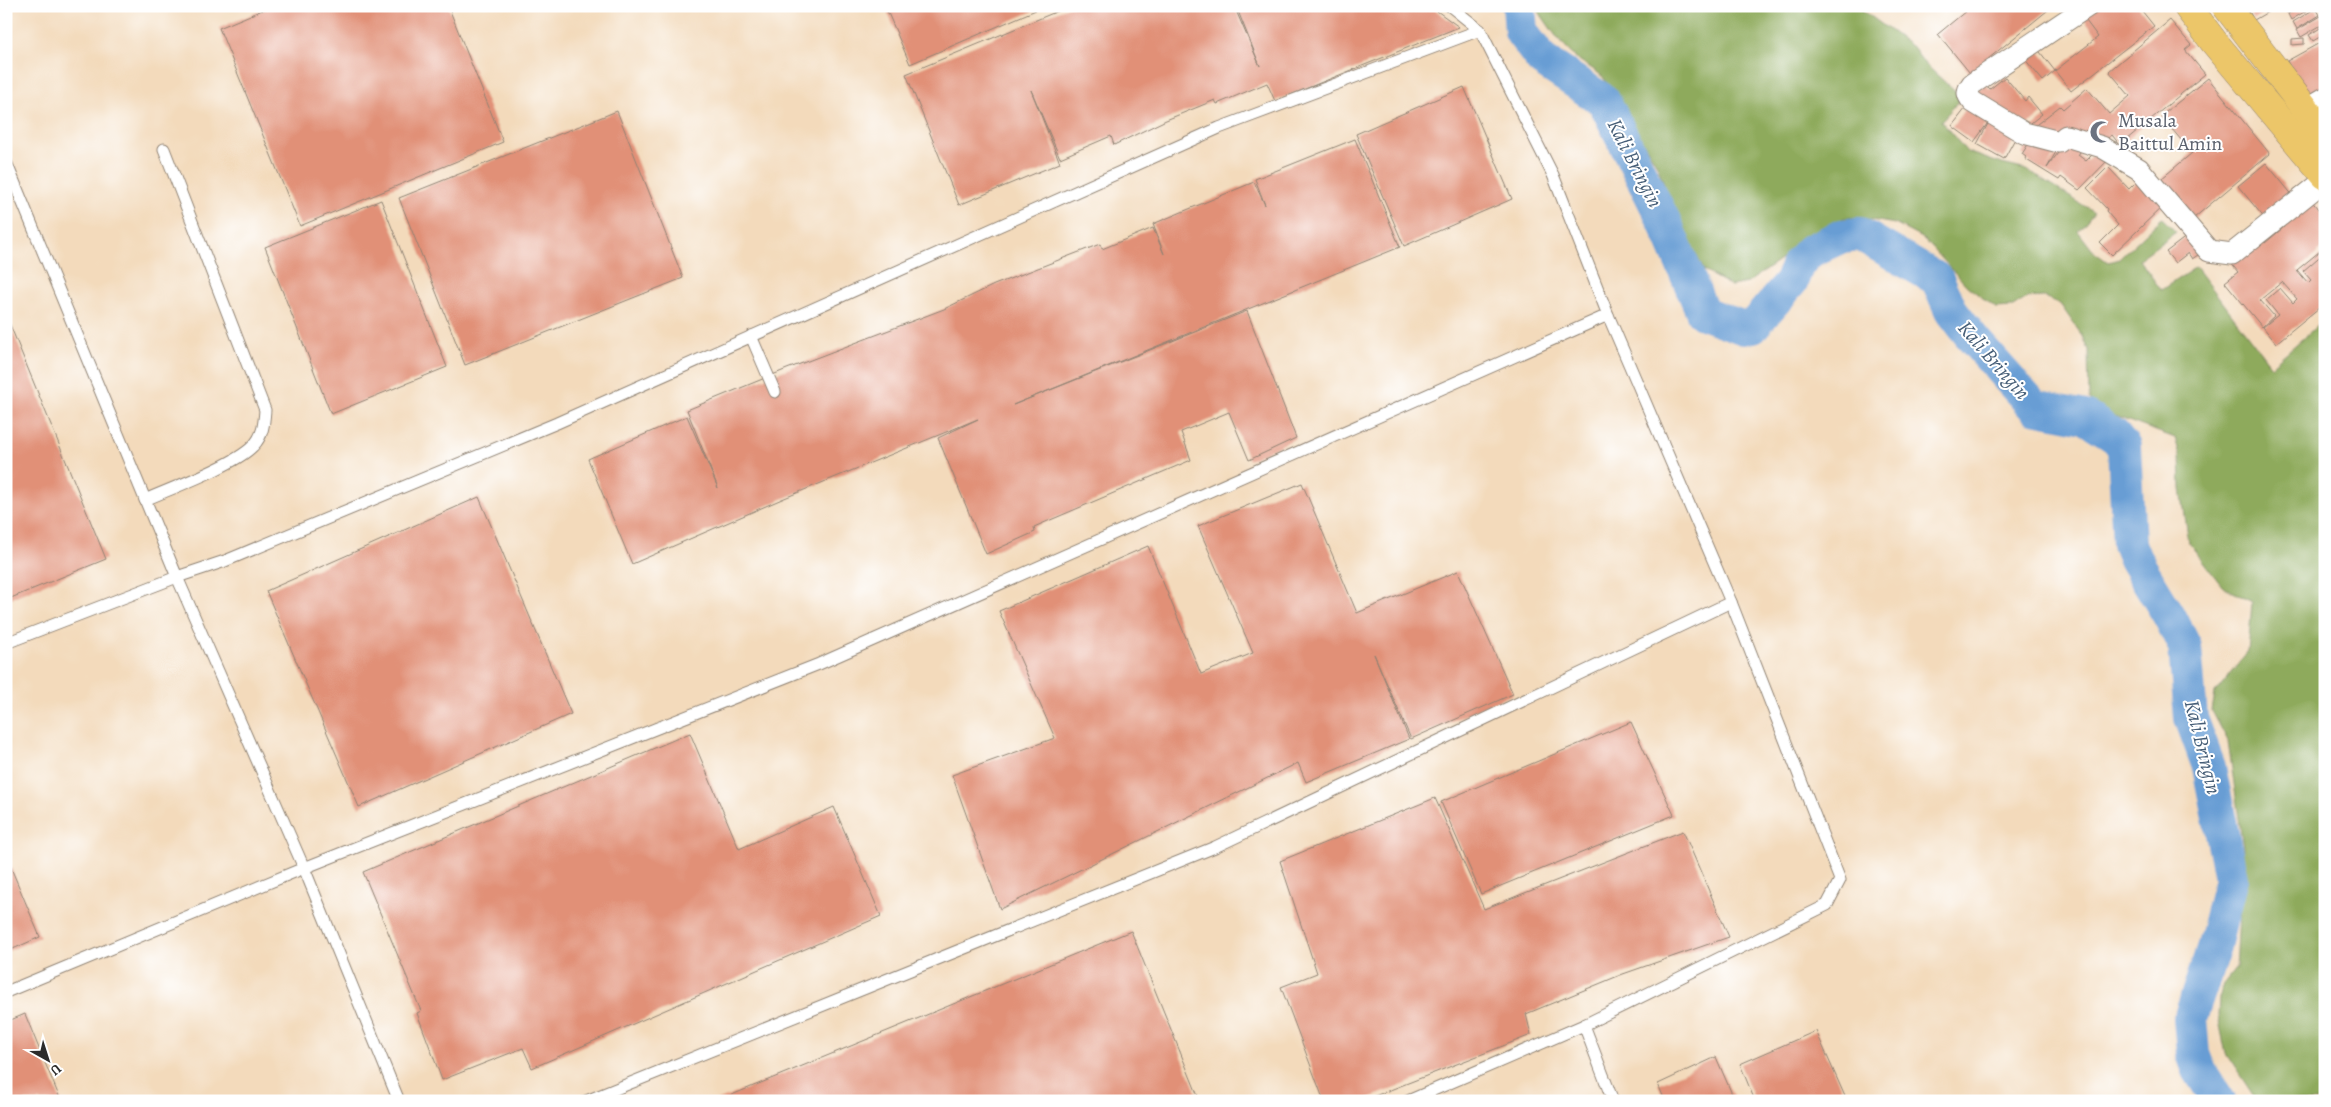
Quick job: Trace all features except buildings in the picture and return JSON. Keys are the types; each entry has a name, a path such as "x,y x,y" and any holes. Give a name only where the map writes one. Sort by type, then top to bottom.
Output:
{"main road":[{"path":"2187,6 2325,175"},
{"path":"2226,6 2315,104 2325,134"}],"street":[{"path":"2088,6 1972,84 1967,90 1973,102 2024,133 2059,142 2066,136 2102,147 2139,169 2204,242 2209,251 2232,254 2325,180"}],"lane":[{"path":"1408,1101 1584,1025 1827,905 1840,880 1731,602 1608,315 1553,175 1480,30 1450,6"},
{"path":"6,643 234,557 548,427 1219,128 1480,30"},
{"path":"145,500 236,459 254,446 264,429 265,410 164,150"},
{"path":"6,162 177,577 304,868 399,1101"},
{"path":"6,992 304,868 819,664 1608,315"},
{"path":"751,336 775,392"},
{"path":"586,1101 1215,847 1731,602"},
{"path":"1584,1025 1613,1101"}],"green space":[{"path":"1535,6 1857,6 1915,49 1921,60 1962,98 1941,121 1967,152 2027,170 2094,212 2078,231 2094,252 2108,262 2119,259 2162,218 2176,232 2139,259 2161,290 2196,267 2271,366 2325,319 2325,1101 2257,1101 2226,1054 2218,1016 2219,998 2224,983 2236,968 2243,847 2228,741 2212,711 2215,693 2248,652 2252,602 2222,586 2189,543 2181,489 2180,455 2175,438 2101,411 2089,399 2088,350 2081,334 2060,304 2044,297 2027,298 2013,307 1996,308 1967,286 1925,240 1895,224 1861,218 1844,218 1747,283 1731,286 1704,271 1672,205 1657,165 1603,77 1577,59 1563,45"}],"waterway":[{"name":"Kali Bringin","path":"1519,6 1521,32 1542,60 1604,101 1664,221 1703,313 1744,328 1753,326 1791,282 1798,264 1810,251 1842,236 1860,234 1937,279 1951,310 1974,340 2034,407 2085,417 2114,435 2124,447 2129,544 2135,559 2170,617 2185,647 2191,718 2209,767 2231,878 2213,950 2190,1018 2193,1054 2199,1070 2219,1101"}],"place":[{"name":"Musala Baittul Amin","path":"2101,132"}]}
